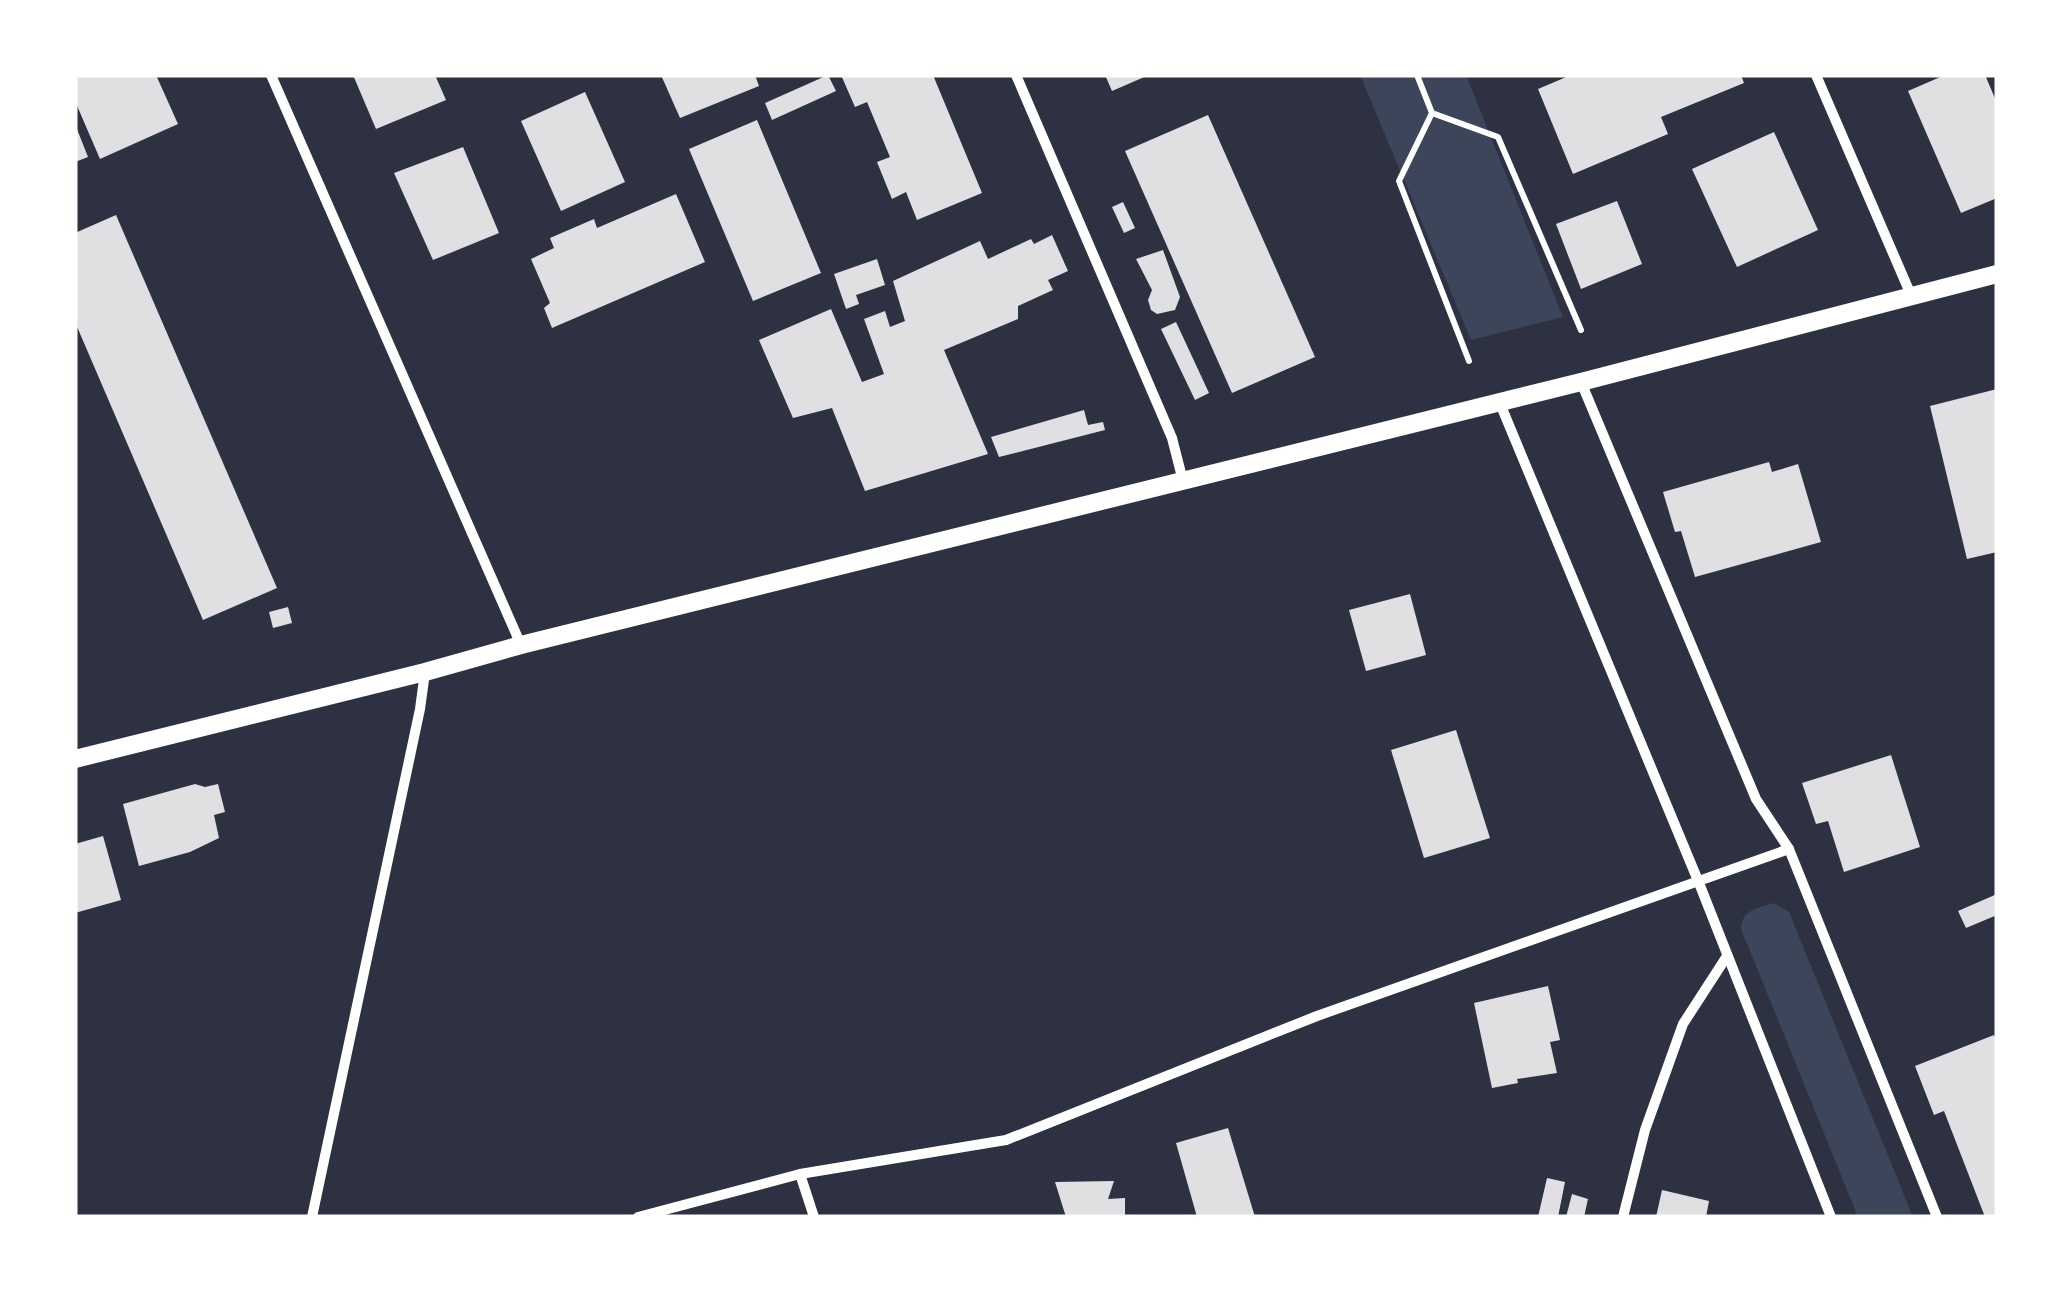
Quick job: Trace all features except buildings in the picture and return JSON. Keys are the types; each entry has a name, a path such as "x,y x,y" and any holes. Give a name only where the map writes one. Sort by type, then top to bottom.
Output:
{"street":[{"path":"270,75 521,645"},
{"path":"1016,75 1172,438 1183,481"},
{"path":"1816,75 1911,295"},
{"path":"75,759 1997,274"},
{"path":"1581,382 1756,800 1789,849 1937,1217"},
{"path":"1499,402 1699,883 1831,1217"},
{"path":"312,1217 425,672"},
{"path":"638,1217 800,1174 1006,1140 1318,1016 1789,849"},
{"path":"1622,1217 1645,1130 1682,1024 1727,956"},
{"path":"800,1174 814,1217"}],"path":[{"path":"1417,75 1432,113 1398,181 1469,361"},
{"path":"1432,113 1498,137 1581,330"}],"shaded area":[{"path":"1360,75 1466,75 1563,317 1471,340"},
{"path":"1774,903 1789,912 1913,1217 1858,1217 1741,929 1748,913"}]}
